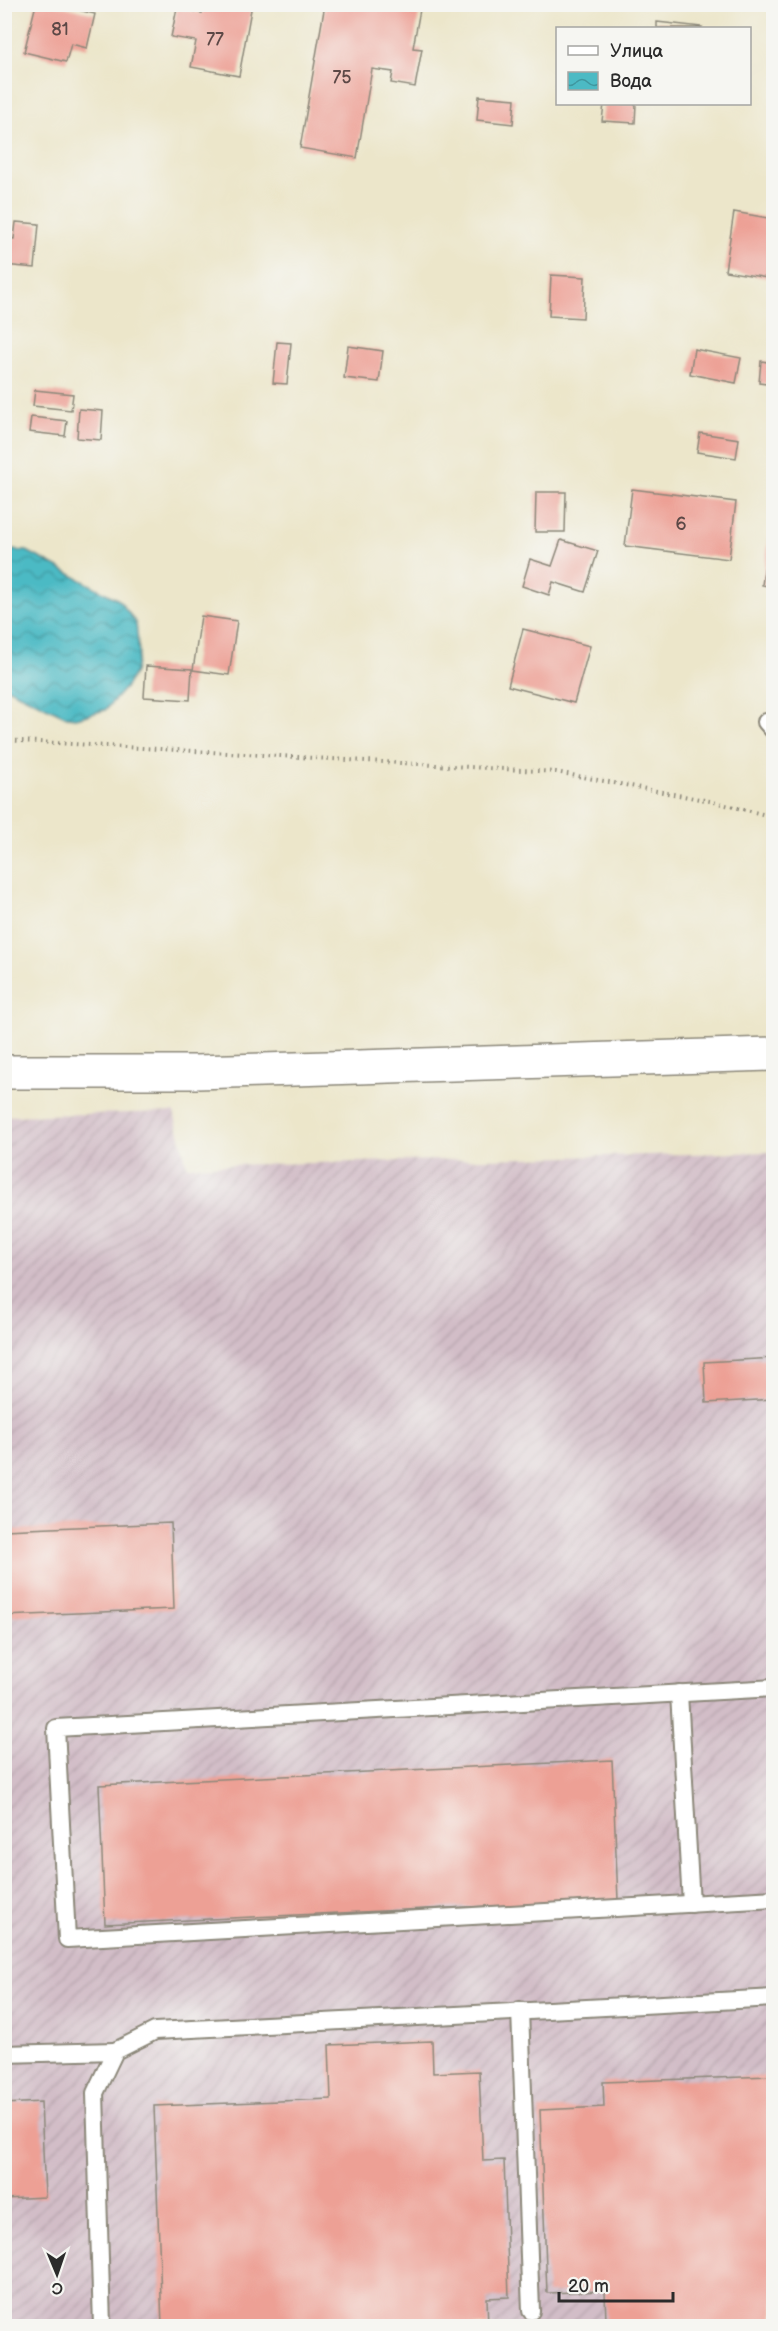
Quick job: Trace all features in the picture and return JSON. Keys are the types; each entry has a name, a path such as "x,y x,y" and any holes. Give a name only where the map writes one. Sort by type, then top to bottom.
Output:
{"street":[{"path":"4,1072 196,1072 774,1054"}],"lane":[{"path":"774,1688 56,1728 68,1939 774,1899"},
{"path":"679,1693 691,1904"},
{"path":"4,2054 115,2051 155,2031 774,1998"},
{"path":"520,2010 531,2311"},
{"path":"102,2326 95,2093 115,2051"}],"path":[{"path":"4,740 556,772 710,801 774,818"}],"shaded area":[{"path":"174,1112 187,1166 773,1152 773,2326 5,2326 4,1116"}],"water":[{"path":"8,550 27,551 119,600 136,623 139,653 135,672 125,688 105,710 76,718 67,717 5,687 4,552"}],"building":[{"path":"4,4 9,4 6,29 4,29"},
{"path":"36,4 53,4 95,14 87,48 71,44 66,62 24,52"},
{"path":"203,4 252,4 239,76 191,67 196,41 171,37 177,8 202,13"},
{"path":"325,4 421,4 413,48 422,49 415,87 391,83 393,72 372,69 357,158 300,148"},
{"path":"427,4 452,4 451,10"},
{"path":"657,22 702,27 657,27"},
{"path":"479,96 515,99 513,124 477,120"},
{"path":"604,105 636,105 635,123 602,121"},
{"path":"4,178 10,178 6,209 4,209"},
{"path":"734,212 774,219 774,279 725,271"},
{"path":"16,222 39,224 35,268 4,265 4,238 14,239"},
{"path":"551,275 585,277 583,318 549,316"},
{"path":"277,342 291,343 287,384 273,383"},
{"path":"348,346 383,351 379,382 344,378"},
{"path":"694,349 741,358 736,383 690,374"},
{"path":"761,361 774,363 774,385 759,383"},
{"path":"35,390 73,394 71,410 33,406"},
{"path":"79,409 103,411 101,440 77,438"},
{"path":"31,417 67,421 65,436 29,432"},
{"path":"700,433 739,439 736,458 697,452"},
{"path":"632,489 736,502 729,559 625,546"},
{"path":"536,492 566,492 565,532 535,532"},
{"path":"772,518 774,518 774,587 762,585"},
{"path":"561,540 598,551 585,592 553,582 549,595 522,586 530,559 552,566"},
{"path":"201,616 237,621 229,675 193,670"},
{"path":"523,629 590,646 574,703 508,686"},
{"path":"146,666 192,669 190,700 144,697"},
{"path":"774,1358 774,1399 706,1403 704,1362"},
{"path":"171,1523 174,1609 4,1616 4,1530"},
{"path":"612,1760 618,1900 105,1924 99,1785"},
{"path":"432,2041 433,2073 479,2071 483,2161 504,2160 509,2297 487,2298 488,2326 162,2326 154,2106 331,2099 329,2045"},
{"path":"774,2076 774,2326 570,2326 606,2323 605,2291 547,2293 540,2110 604,2107 603,2082"},
{"path":"41,2102 45,2197 4,2199 4,2104"}]}
